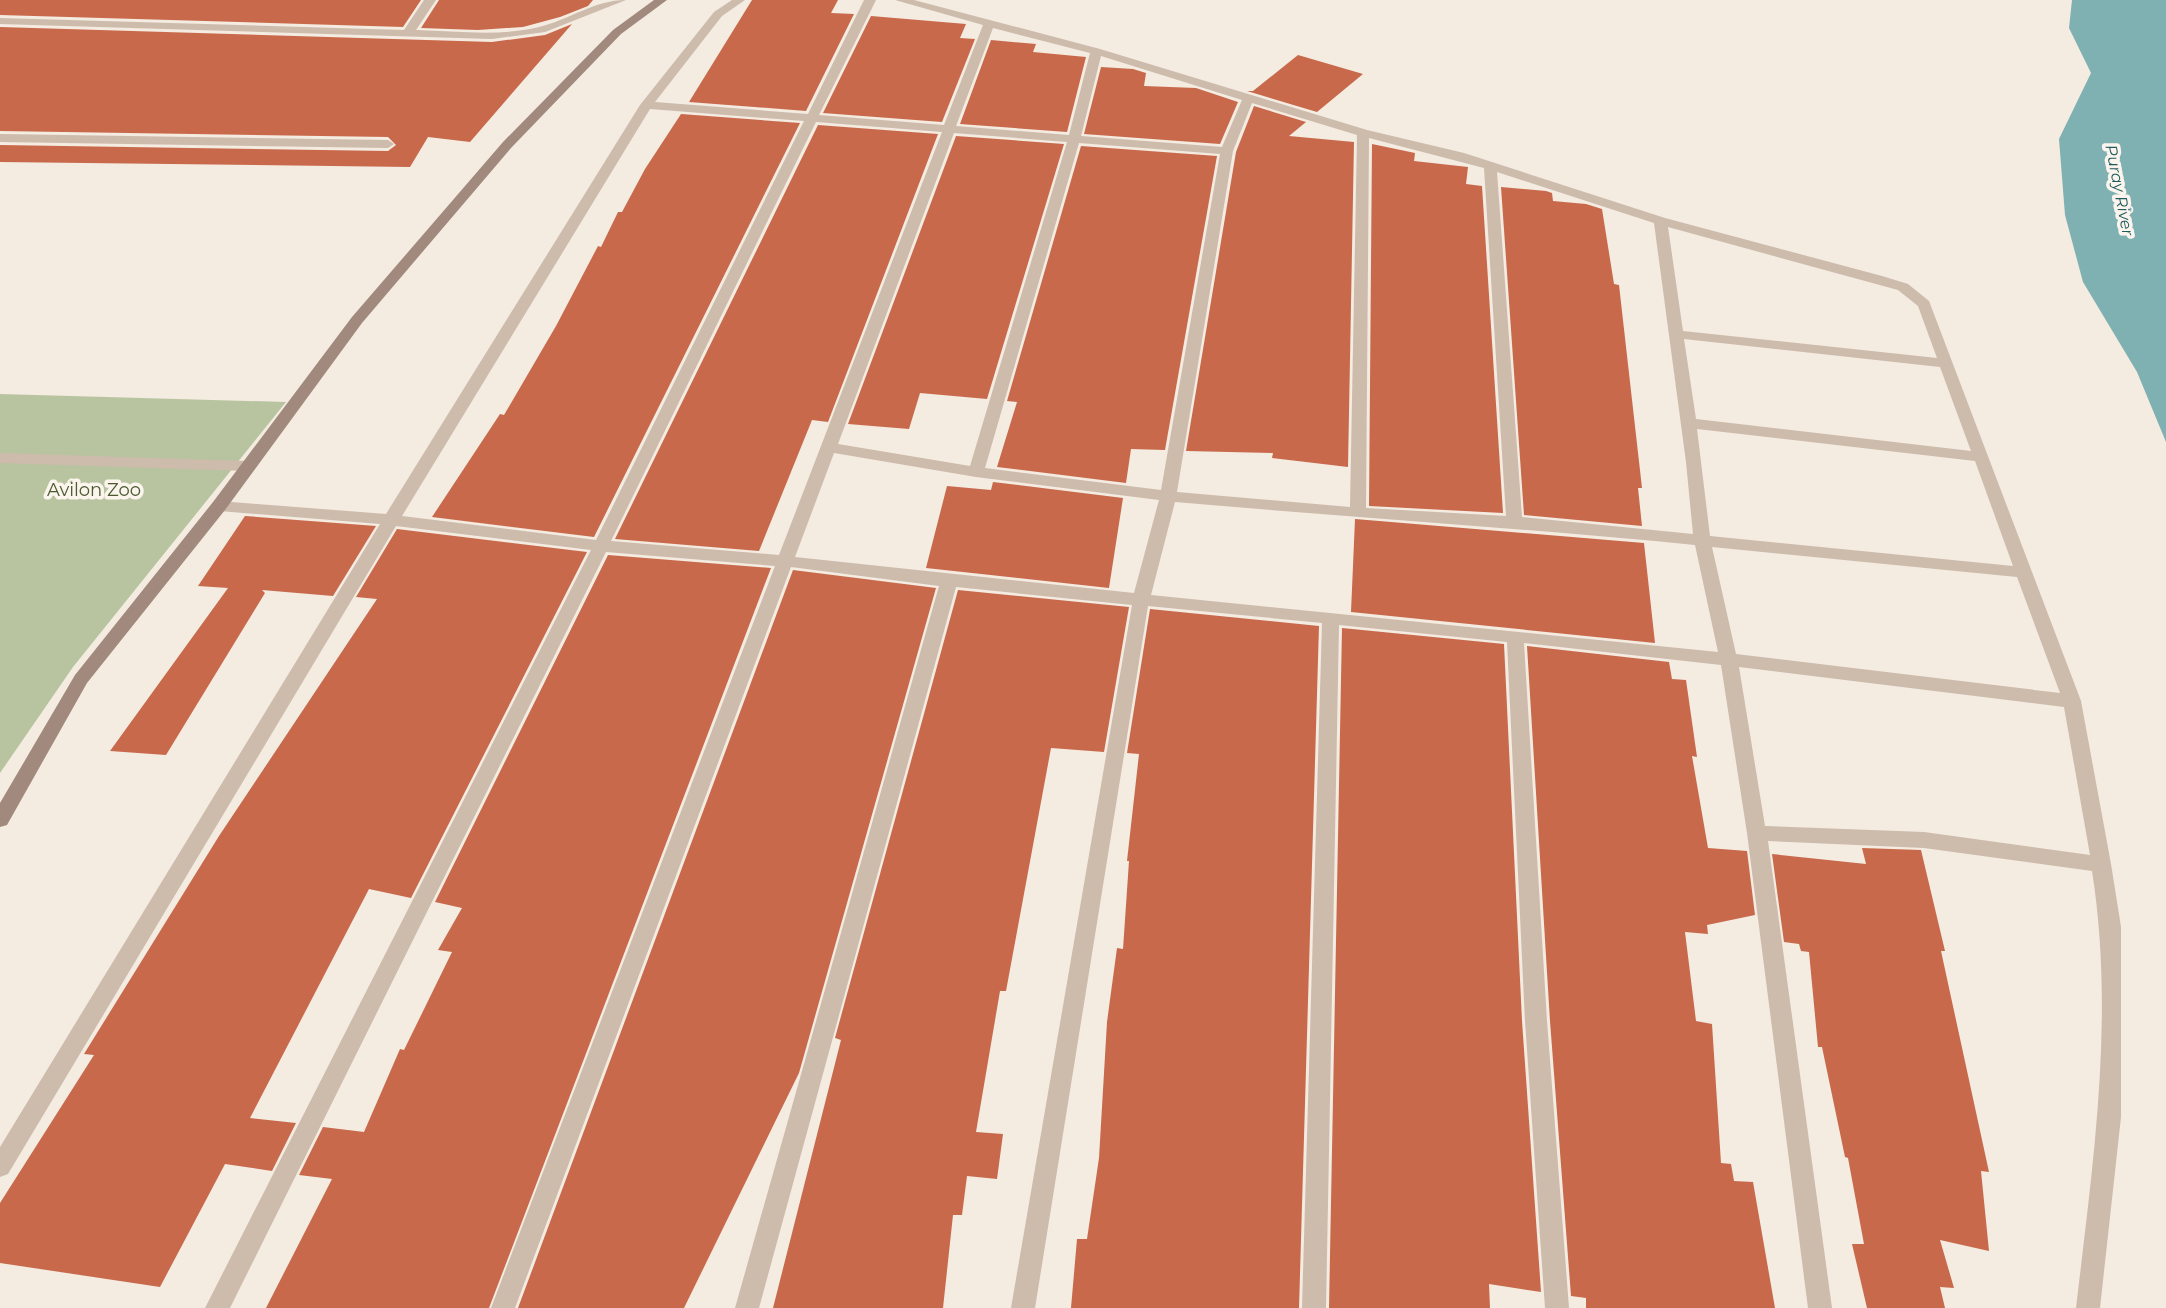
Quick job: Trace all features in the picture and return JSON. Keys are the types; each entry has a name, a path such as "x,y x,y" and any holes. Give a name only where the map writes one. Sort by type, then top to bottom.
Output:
{"street":[{"path":"408,33 430,0"},
{"path":"0,21 492,36 541,30 620,0"},
{"path":"0,820 81,679 219,506 357,320 507,145 617,32 661,0"},
{"path":"0,1167 391,520 646,105 718,14 738,0"},
{"path":"217,1308 601,546 870,0"},
{"path":"901,0 1096,51 1363,133 1490,166 1660,221 1903,287 1924,304 2072,701 2101,864 2111,927 2110,1118 2088,1308"},
{"path":"503,1308 989,23"},
{"path":"976,472 1074,139 1096,51"},
{"path":"1023,1308 1141,599 1168,496 1227,151 1248,99"},
{"path":"646,105 1227,151"},
{"path":"1358,513 1363,133"},
{"path":"0,138 388,144"},
{"path":"1490,166 1514,522"},
{"path":"1660,221 1695,462 1702,540 1729,661 1757,833 1820,1308"},
{"path":"1675,334 1945,363"},
{"path":"1688,423 1982,457"},
{"path":"828,447 976,472 1168,496 1358,513 1514,522 2022,572"},
{"path":"0,458 248,466"},
{"path":"219,506 391,520 601,546 784,561 949,581 1635,648 2072,701"},
{"path":"747,1308 949,581"},
{"path":"1314,1308 1331,619"},
{"path":"1515,638 1536,1021 1558,1308"},
{"path":"1757,833 1924,840 2101,864"}],"green space":[{"name":"Avilon Zoo","path":"0,394 286,402 73,667 0,773"}],"water":[{"name":"Puray River","path":"2072,0 2166,0 2166,442 2137,372 2083,282 2065,215 2059,139 2091,73 2069,28"}],"building":[{"path":"0,0 421,0 403,27 0,15"},
{"path":"439,0 593,0 588,6 560,17 523,27 478,30 421,28"},
{"path":"752,0 838,0 831,13 854,14 806,111 689,102"},
{"path":"871,16 966,24 960,38 975,39 942,122 823,113"},
{"path":"572,24 470,142 428,137 410,167 0,162 0,145 388,151 396,145 388,137 0,131 0,27 492,42 545,35"},
{"path":"991,40 1036,44 1033,52 1086,57 1067,132 960,124"},
{"path":"1298,55 1363,74 1317,112 1247,91 1253,91"},
{"path":"1101,67 1133,69 1146,73 1144,86 1196,88 1238,102 1220,144 1084,134"},
{"path":"1254,106 1306,122 1289,136 1354,142 1348,467 1272,458 1273,453 1186,451 1236,152"},
{"path":"681,114 800,123 594,537 432,517 500,414 504,415 556,326 598,246 601,247 618,212 622,212 645,169"},
{"path":"818,125 938,134 828,422 812,420 759,551 615,539"},
{"path":"956,136 1064,144 987,399 920,393 909,429 848,424"},
{"path":"1372,144 1415,153 1414,161 1468,167 1466,184 1482,186 1503,513 1369,506"},
{"path":"1081,146 1217,156 1165,450 1131,449 1126,483 997,467 1017,402 1007,401"},
{"path":"1501,187 1546,191 1552,193 1553,201 1586,204 1602,209 1614,284 1619,285 1642,488 1638,488 1642,526 1524,515"},
{"path":"993,482 1123,498 1109,588 926,568 947,486 991,490"},
{"path":"245,516 376,526 333,596 262,590 265,593 166,755 110,751 228,588 198,586"},
{"path":"1355,519 1644,543 1655,643 1351,612"},
{"path":"397,529 587,552 411,898 369,889 250,1118 296,1123 272,1171 225,1164 160,1287 0,1263 0,1203 94,1055 84,1054 219,836 377,599 356,597"},
{"path":"608,555 771,568 489,1308 266,1308 332,1179 299,1175 323,1127 364,1132 400,1049 404,1050 452,952 438,950 462,908 435,902"},
{"path":"793,570 936,588 799,1073 684,1308 518,1308"},
{"path":"958,590 1129,607 1104,752 1051,748 1006,991 1000,991 976,1132 1003,1134 997,1179 967,1176 962,1215 953,1215 943,1308 773,1308 841,1040 835,1038"},
{"path":"1150,609 1319,626 1299,1308 1071,1308 1077,1239 1087,1239 1099,1158 1107,1022 1117,948 1123,949 1127,861 1139,754 1127,753"},
{"path":"1342,628 1504,644 1522,1021 1541,1292 1489,1284 1490,1308 1329,1308"},
{"path":"1527,646 1669,662 1672,679 1686,680 1697,757 1692,756 1708,848 1747,851 1755,915 1707,925 1708,934 1685,932 1696,1021 1712,1024 1721,1163 1731,1164 1734,1181 1753,1182 1775,1308 1586,1308 1586,1298 1571,1296 1550,1021"},
{"path":"1862,848 1921,850 1945,951 1941,951 1989,1172 1981,1171 1989,1251 1940,1240 1954,1288 1940,1287 1945,1308 1867,1308 1852,1244 1864,1244 1848,1158 1845,1157 1822,1047 1818,1047 1809,952 1801,951 1799,944 1784,942 1772,854 1866,864"}]}
